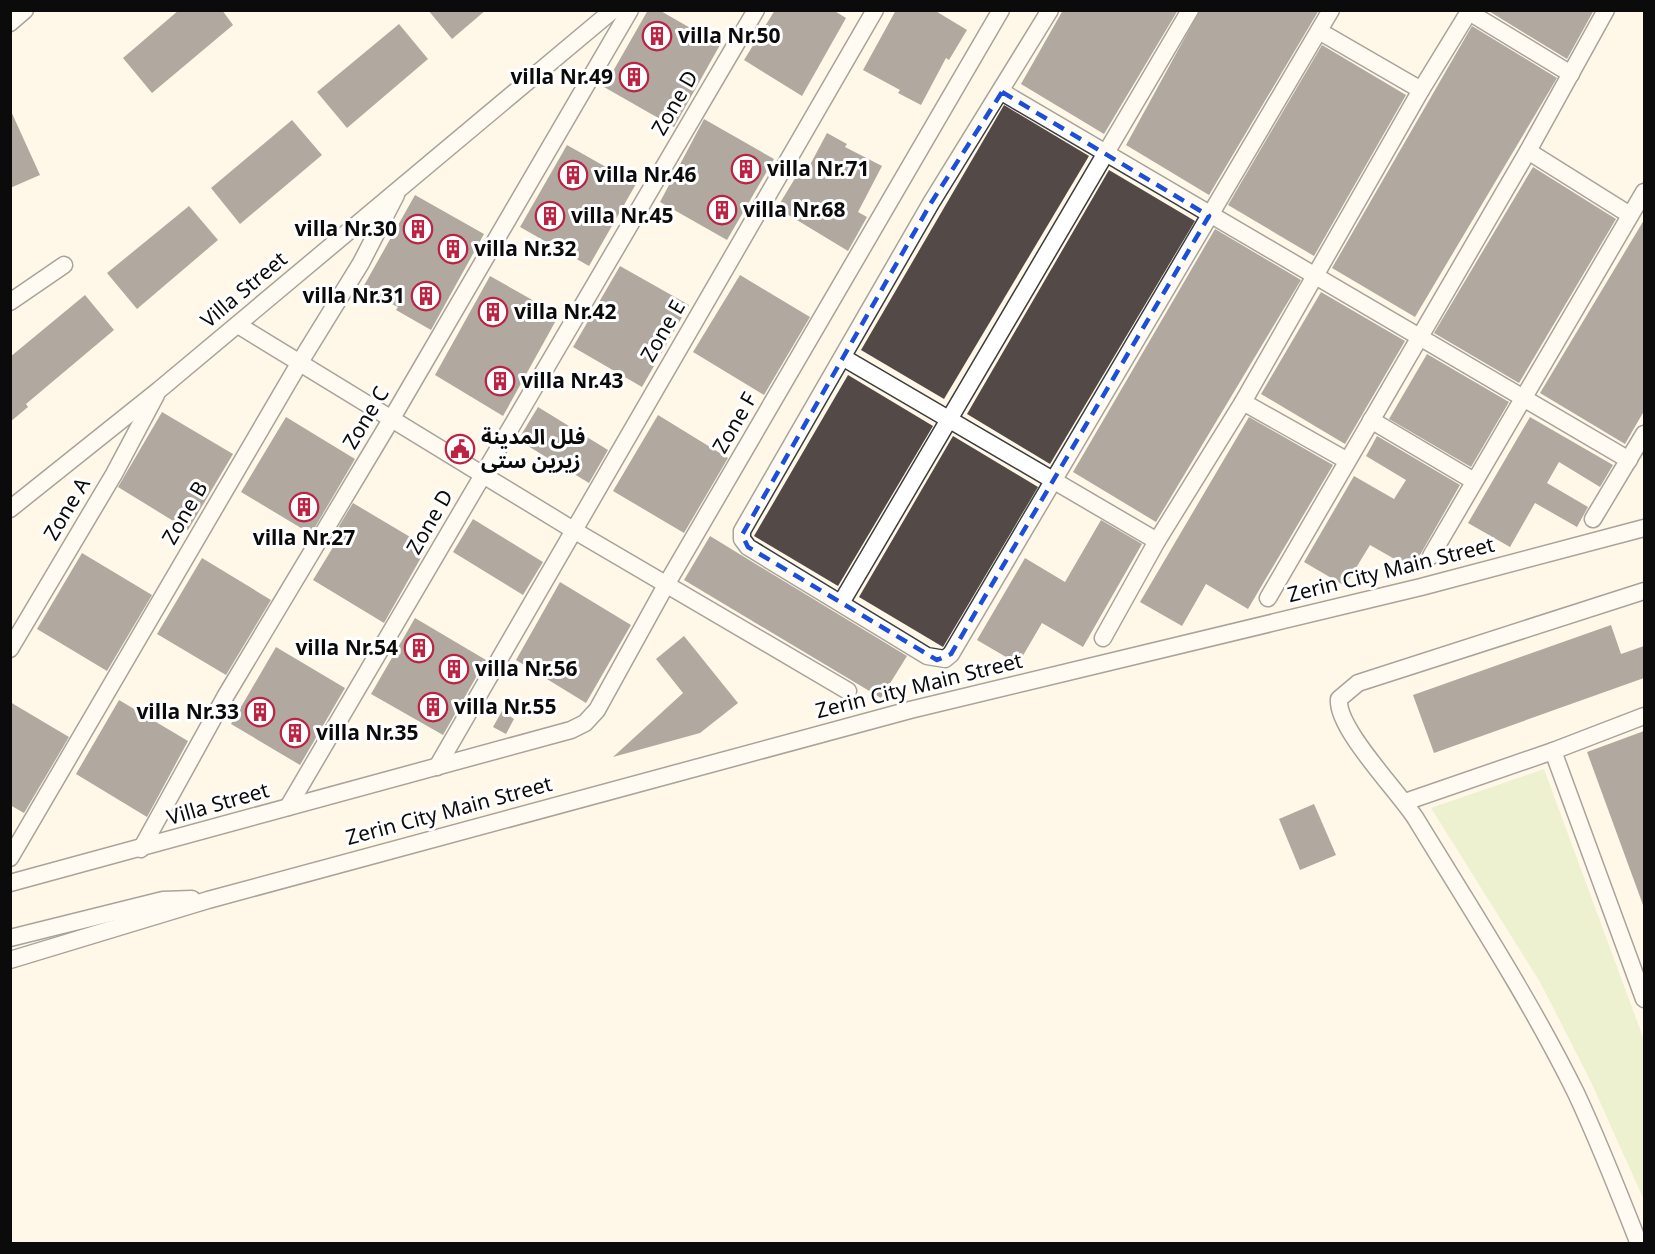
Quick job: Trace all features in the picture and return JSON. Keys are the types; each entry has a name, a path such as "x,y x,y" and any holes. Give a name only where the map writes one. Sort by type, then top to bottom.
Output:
{"street":[{"path":"10,23 25,10"},
{"name":"Villa Street","path":"10,509 238,325 613,10"},
{"name":"Zone C","path":"141,849 225,697 392,418 630,10"},
{"name":"Zone D","path":"288,807 756,10"},
{"name":"Zone E","path":"437,767 875,10"},
{"name":"Zone F","path":"437,767 571,730 585,723 597,711 666,585 1001,10"},
{"path":"1050,10 1002,92 932,203 745,526 742,539 748,547 927,657 945,659 1331,10"},
{"path":"841,603 1190,10"},
{"path":"1268,598 1346,460 1528,151 1606,10"},
{"path":"1103,638 1157,541 1243,402 1421,90 1469,11 1571,74"},
{"path":"1319,31 1421,90"},
{"path":"1002,92 1105,155 1629,460"},
{"path":"1528,151 1630,215"},
{"name":"Zone B","path":"10,858 365,255 398,190"},
{"path":"1431,556 1644,192"},
{"path":"10,302 64,265"},
{"path":"238,325 575,531 848,691"},
{"path":"844,358 1054,478 1157,541"},
{"name":"Zone A","path":"10,649 114,474 159,390"},
{"path":"1243,402 1346,460"},
{"path":"1371,420 1474,481"},
{"path":"1593,519 1644,434"},
{"name":"Zerin City Main Street","path":"10,960 208,900 910,710 1421,587 1644,528"},
{"path":"1639,1244 1570,1083 1510,972 1405,802 1342,719 1338,709 1339,699 1346,691 1369,679 1644,591"},
{"path":"1405,802 1553,751 1644,716"},
{"path":"1553,751 1644,999"},
{"name":"Villa Street","path":"10,883 437,767"},
{"name":"Zerin City Main Street","path":"10,938 163,900 208,900"}],"highlighted area":[{"path":"1002,92 1209,216 951,654 937,660 748,547 742,535 931,203"}],"green space":[{"path":"1544,769 1644,1040 1644,1200 1590,1080 1540,982 1431,808"}],"building":[{"path":"179,10 222,10 233,25 152,93 123,58"},
{"path":"428,10 486,10 452,39"},
{"path":"648,10 659,10 720,45 674,127 604,87"},
{"path":"775,10 833,10 846,18 802,96 744,60"},
{"path":"896,10 934,10 967,30 949,60 946,58 921,105 898,93 900,90 863,70"},
{"path":"1063,10 1178,10 1104,134 1021,84"},
{"path":"1200,10 1319,10 1209,195 1126,145"},
{"path":"1487,10 1594,10 1567,59"},
{"path":"399,24 428,59 347,128 317,92"},
{"path":"1472,26 1557,78 1415,317 1332,268"},
{"path":"1322,45 1406,95 1314,256 1228,205"},
{"path":"1004,105 1089,156 944,399 861,350"},
{"path":"10,109 40,175 10,188"},
{"path":"704,119 774,159 727,240 660,202"},
{"path":"292,120 322,155 240,224 211,188"},
{"path":"827,133 847,144 845,147 882,166 858,212 867,217 848,251 777,208 797,175 803,178"},
{"path":"567,145 636,184 589,266 520,227"},
{"path":"1533,167 1616,219 1519,383 1434,333"},
{"path":"1109,170 1195,221 1050,464 967,414"},
{"path":"415,195 484,234 431,330 396,310 398,307 362,289"},
{"path":"189,206 218,240 137,309 107,273"},
{"path":"1644,220 1644,411 1625,444 1540,393"},
{"path":"1215,229 1301,280 1156,522 1073,472"},
{"path":"620,266 689,305 642,387 573,347"},
{"path":"740,275 810,317 764,395 693,352"},
{"path":"490,276 559,315 503,416 435,375"},
{"path":"1321,292 1405,341 1345,444 1261,394"},
{"path":"85,295 114,330 26,404 28,407 10,422 10,357"},
{"path":"1427,354 1509,402 1471,467 1389,419"},
{"path":"848,375 933,426 838,586 754,536"},
{"path":"538,407 608,450 589,483 518,440"},
{"path":"162,412 233,454 188,530 118,487"},
{"path":"658,415 728,458 684,533 613,491"},
{"path":"286,417 355,459 311,534 241,492"},
{"path":"1249,417 1333,465 1248,609 1206,584 1182,626 1140,602"},
{"path":"1530,417 1613,465 1600,487 1559,462 1547,483 1588,507 1577,527 1535,503 1510,547 1468,523"},
{"path":"953,436 1038,487 943,647 859,597"},
{"path":"1377,436 1460,485 1412,569 1370,545 1345,586 1304,562 1354,476 1394,499 1406,480 1366,456"},
{"path":"353,503 427,547 384,623 313,580 338,539 333,536"},
{"path":"473,519 543,562 523,595 453,552"},
{"path":"1101,520 1142,544 1083,647 1042,623 1018,664 977,640 1025,558 1065,582"},
{"path":"710,536 907,656 881,698 684,580"},
{"path":"82,553 152,595 107,671 37,629"},
{"path":"202,558 271,600 226,675 157,634"},
{"path":"560,582 631,625 586,703 516,660"},
{"path":"415,618 486,660 443,735 371,694"},
{"path":"1611,625 1621,654 1644,646 1644,678 1434,753 1413,695"},
{"path":"684,636 738,703 700,733 613,757 683,693 656,659"},
{"path":"276,647 345,688 300,765 231,724"},
{"path":"119,700 188,741 147,817 76,774"},
{"path":"10,702 69,737 24,813 10,805"},
{"path":"502,711 514,719 506,734 493,727"},
{"path":"1644,731 1644,905 1643,905 1587,752"},
{"path":"1314,804 1336,855 1300,870 1279,819"}],"place":[{"name":"villa Nr.50","path":"657,36"},
{"name":"villa Nr.49","path":"634,77"},
{"name":"villa Nr.71","path":"746,169"},
{"name":"villa Nr.46","path":"573,175"},
{"name":"villa Nr.68","path":"722,210"},
{"name":"villa Nr.45","path":"550,216"},
{"name":"villa Nr.30","path":"418,229"},
{"name":"villa Nr.32","path":"453,249"},
{"name":"villa Nr.31","path":"426,296"},
{"name":"villa Nr.42","path":"493,312"},
{"name":"villa Nr.43","path":"500,381"},
{"name":"فلل المدينة زیرین ستی","path":"460,449"},
{"name":"villa Nr.27","path":"304,507"},
{"name":"villa Nr.54","path":"419,648"},
{"name":"villa Nr.56","path":"454,669"},
{"name":"villa Nr.55","path":"433,707"},
{"name":"villa Nr.33","path":"260,712"},
{"name":"villa Nr.35","path":"295,733"}]}
